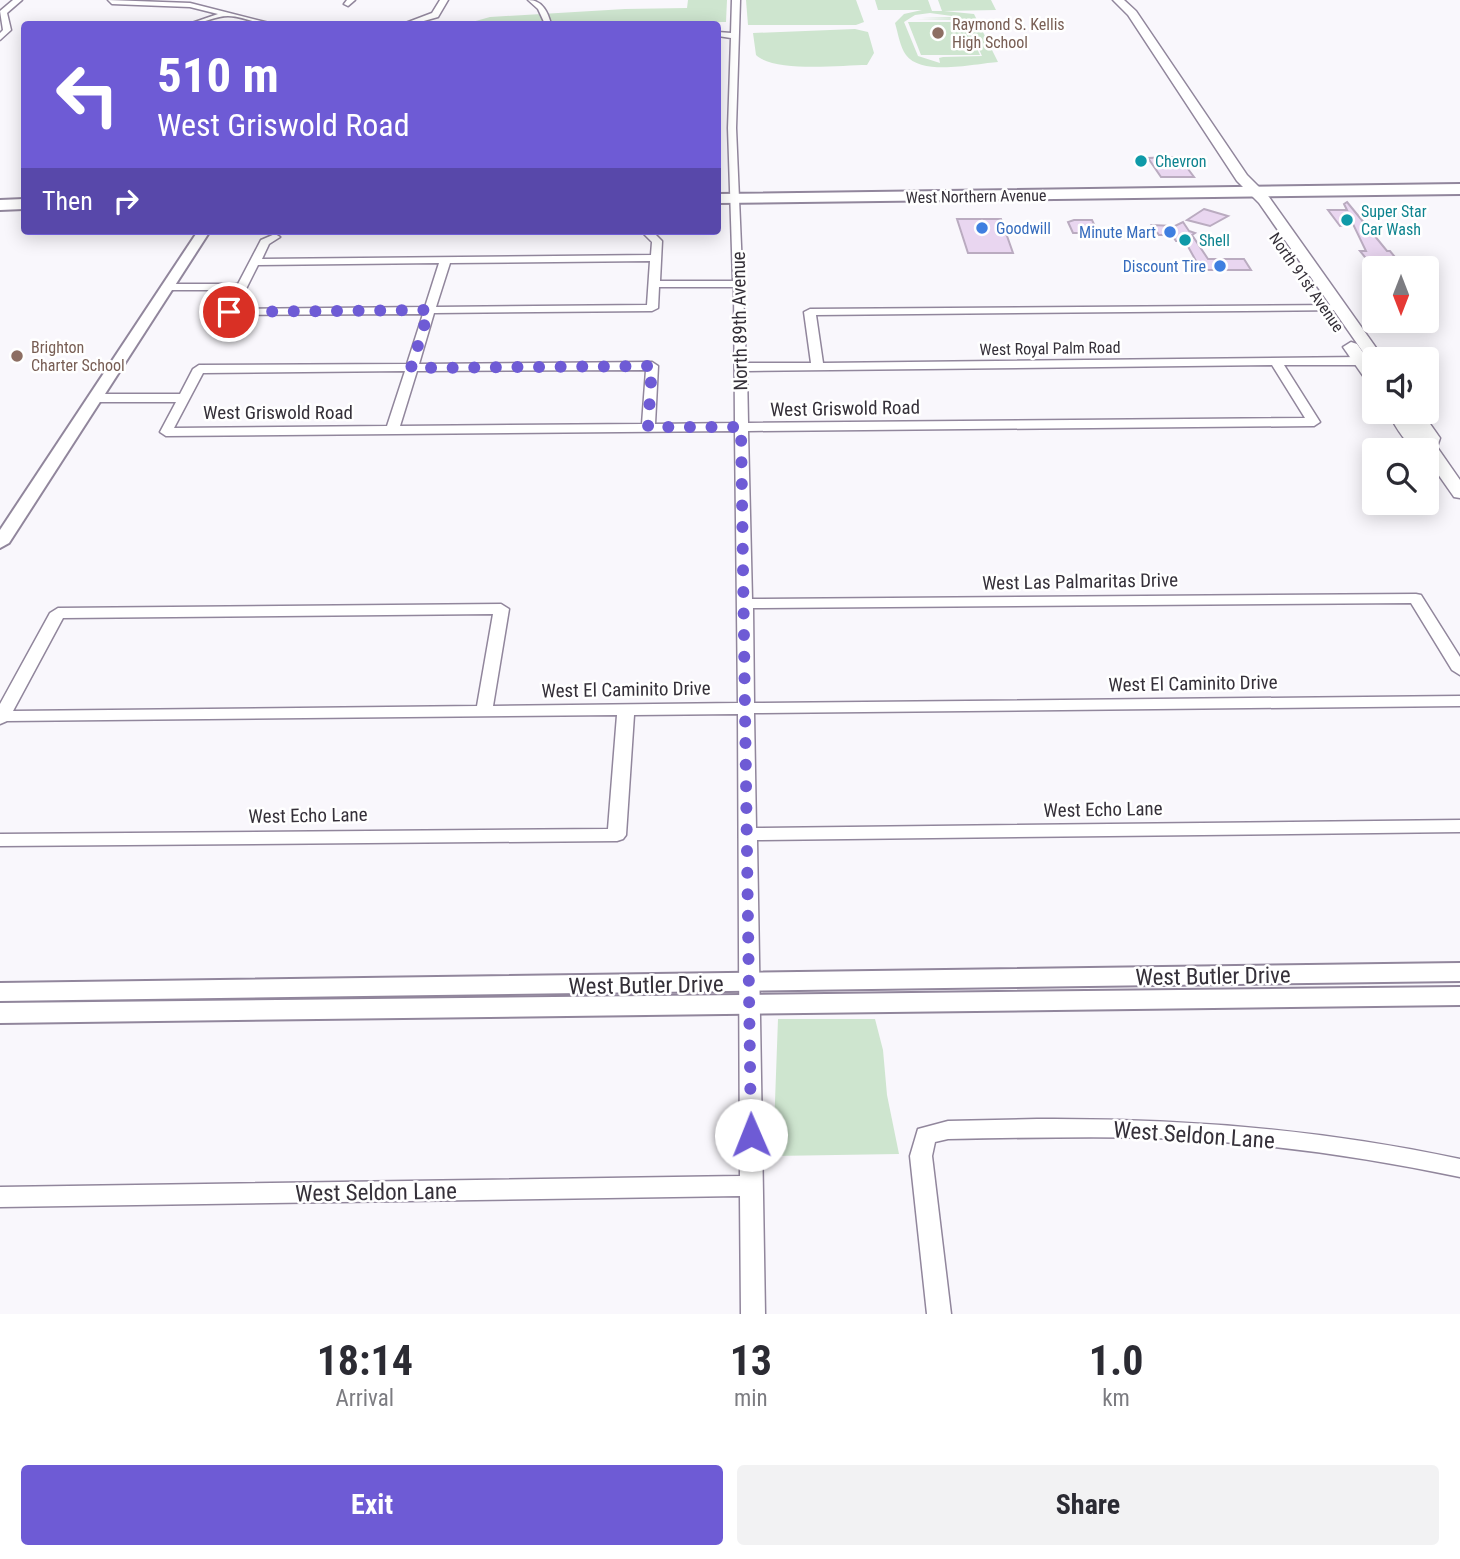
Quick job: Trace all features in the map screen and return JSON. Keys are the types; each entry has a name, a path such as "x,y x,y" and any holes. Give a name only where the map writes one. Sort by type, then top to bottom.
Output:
{"main road":[{"name":"North 91st Avenue","path":"1118,0 1131,7 1280,243 1333,308 1362,351"},
{"name":"West Northern Avenue","path":"721,199 1460,191"},
{"name":"North 91st Avenue","path":"1248,192 1320,278 1333,308"},
{"path":"0,205 21,204"},
{"path":"1280,243 1292,248 1304,266 1320,278"},
{"path":"1439,463 1460,493"}],"street":[{"path":"0,38 7,30 3,10 18,0"},
{"path":"419,21 435,15 444,0"},
{"path":"532,0 541,8 547,21"},
{"name":"North 89th Avenue","path":"736,0 736,36 726,126 736,199 739,284 753,1314"},
{"path":"112,1 183,4 256,21"},
{"path":"202,21 226,14"},
{"path":"721,35 736,36"},
{"path":"0,543 201,235"},
{"path":"275,236 265,242 229,312 652,308 657,241 650,235"},
{"path":"254,262 656,258"},
{"path":"392,431 445,261"},
{"path":"655,284 739,284"},
{"path":"167,287 242,287"},
{"path":"817,366 810,312 1333,308"},
{"name":"West Griswold Road","path":"184,398 166,432 1314,422 1276,362"},
{"name":"West Royal Palm Road","path":"740,367 1362,363"},
{"path":"96,398 184,398 199,369 652,366 648,427"},
{"name":"West Las Palmaritas Drive","path":"745,604 1416,598 1460,670"},
{"path":"1,717 58,613 501,609 484,711"},
{"name":"West El Caminito Drive","path":"1,717 1460,701"},
{"name":"West Echo Lane","path":"0,840 617,835 626,710"},
{"name":"West Echo Lane","path":"746,834 1460,825"},
{"name":"West Butler Drive","path":"0,1013 1460,979"},
{"name":"West Butler Drive","path":"0,992 748,994"},
{"name":"West Seldon Lane","path":"939,1314 921,1156 926,1135 948,1130 1186,1131 1341,1147 1406,1156 1460,1168"},
{"name":"West Seldon Lane","path":"0,1197 751,1186"}],"green space":[{"path":"688,0 727,0 726,22 476,21 490,17 687,8"},
{"path":"746,0 856,0 864,22 856,25 748,25"},
{"path":"875,0 928,0 932,11 942,11 938,0 991,0 996,10 944,11 974,14 998,62 937,67 914,62 904,52 895,23 904,14 922,10 878,10","holes":["930,13 959,17 921,18 964,19 915,20 966,20 982,56 943,57 939,58 940,63 918,56 904,22 915,15"]},
{"path":"908,22 965,22 980,55 921,55"},
{"path":"855,29 868,32 874,53 867,65 793,66 765,61 756,55 753,33"},
{"path":"778,1019 875,1019 883,1050 887,1095 899,1154 773,1156"}],"building":[{"path":"1179,157 1194,177 1161,177 1148,158"},
{"path":"1347,202 1394,256 1364,256 1360,251 1366,251 1353,224 1340,226 1328,210 1347,210 1344,204"},
{"name":"Shell","path":"1204,209 1228,216 1210,226 1187,220"},
{"name":"Goodwill","path":"957,219 1001,219 1013,253 968,253"},
{"path":"1092,220 1098,233 1073,233 1068,222"},
{"path":"1183,222 1189,231 1195,233 1192,235 1208,259 1244,259 1251,270 1201,270 1185,241 1176,241 1172,235 1159,235 1152,225 1175,226"}],"place":[{"name":"Raymond S. Kellis High School","path":"938,33"},
{"name":"Chevron","path":"1141,161"},
{"name":"Super Star Car Wash","path":"1347,220"},
{"name":"Goodwill","path":"982,228"},
{"name":"Minute Mart","path":"1170,232"},
{"name":"Shell","path":"1185,240"},
{"name":"Discount Tire","path":"1220,266"},
{"name":"Brighton Charter School","path":"17,356"}],"route":[{"path":"229,312 429,310 411,368 652,366 648,427 741,427 751,1135"}]}
